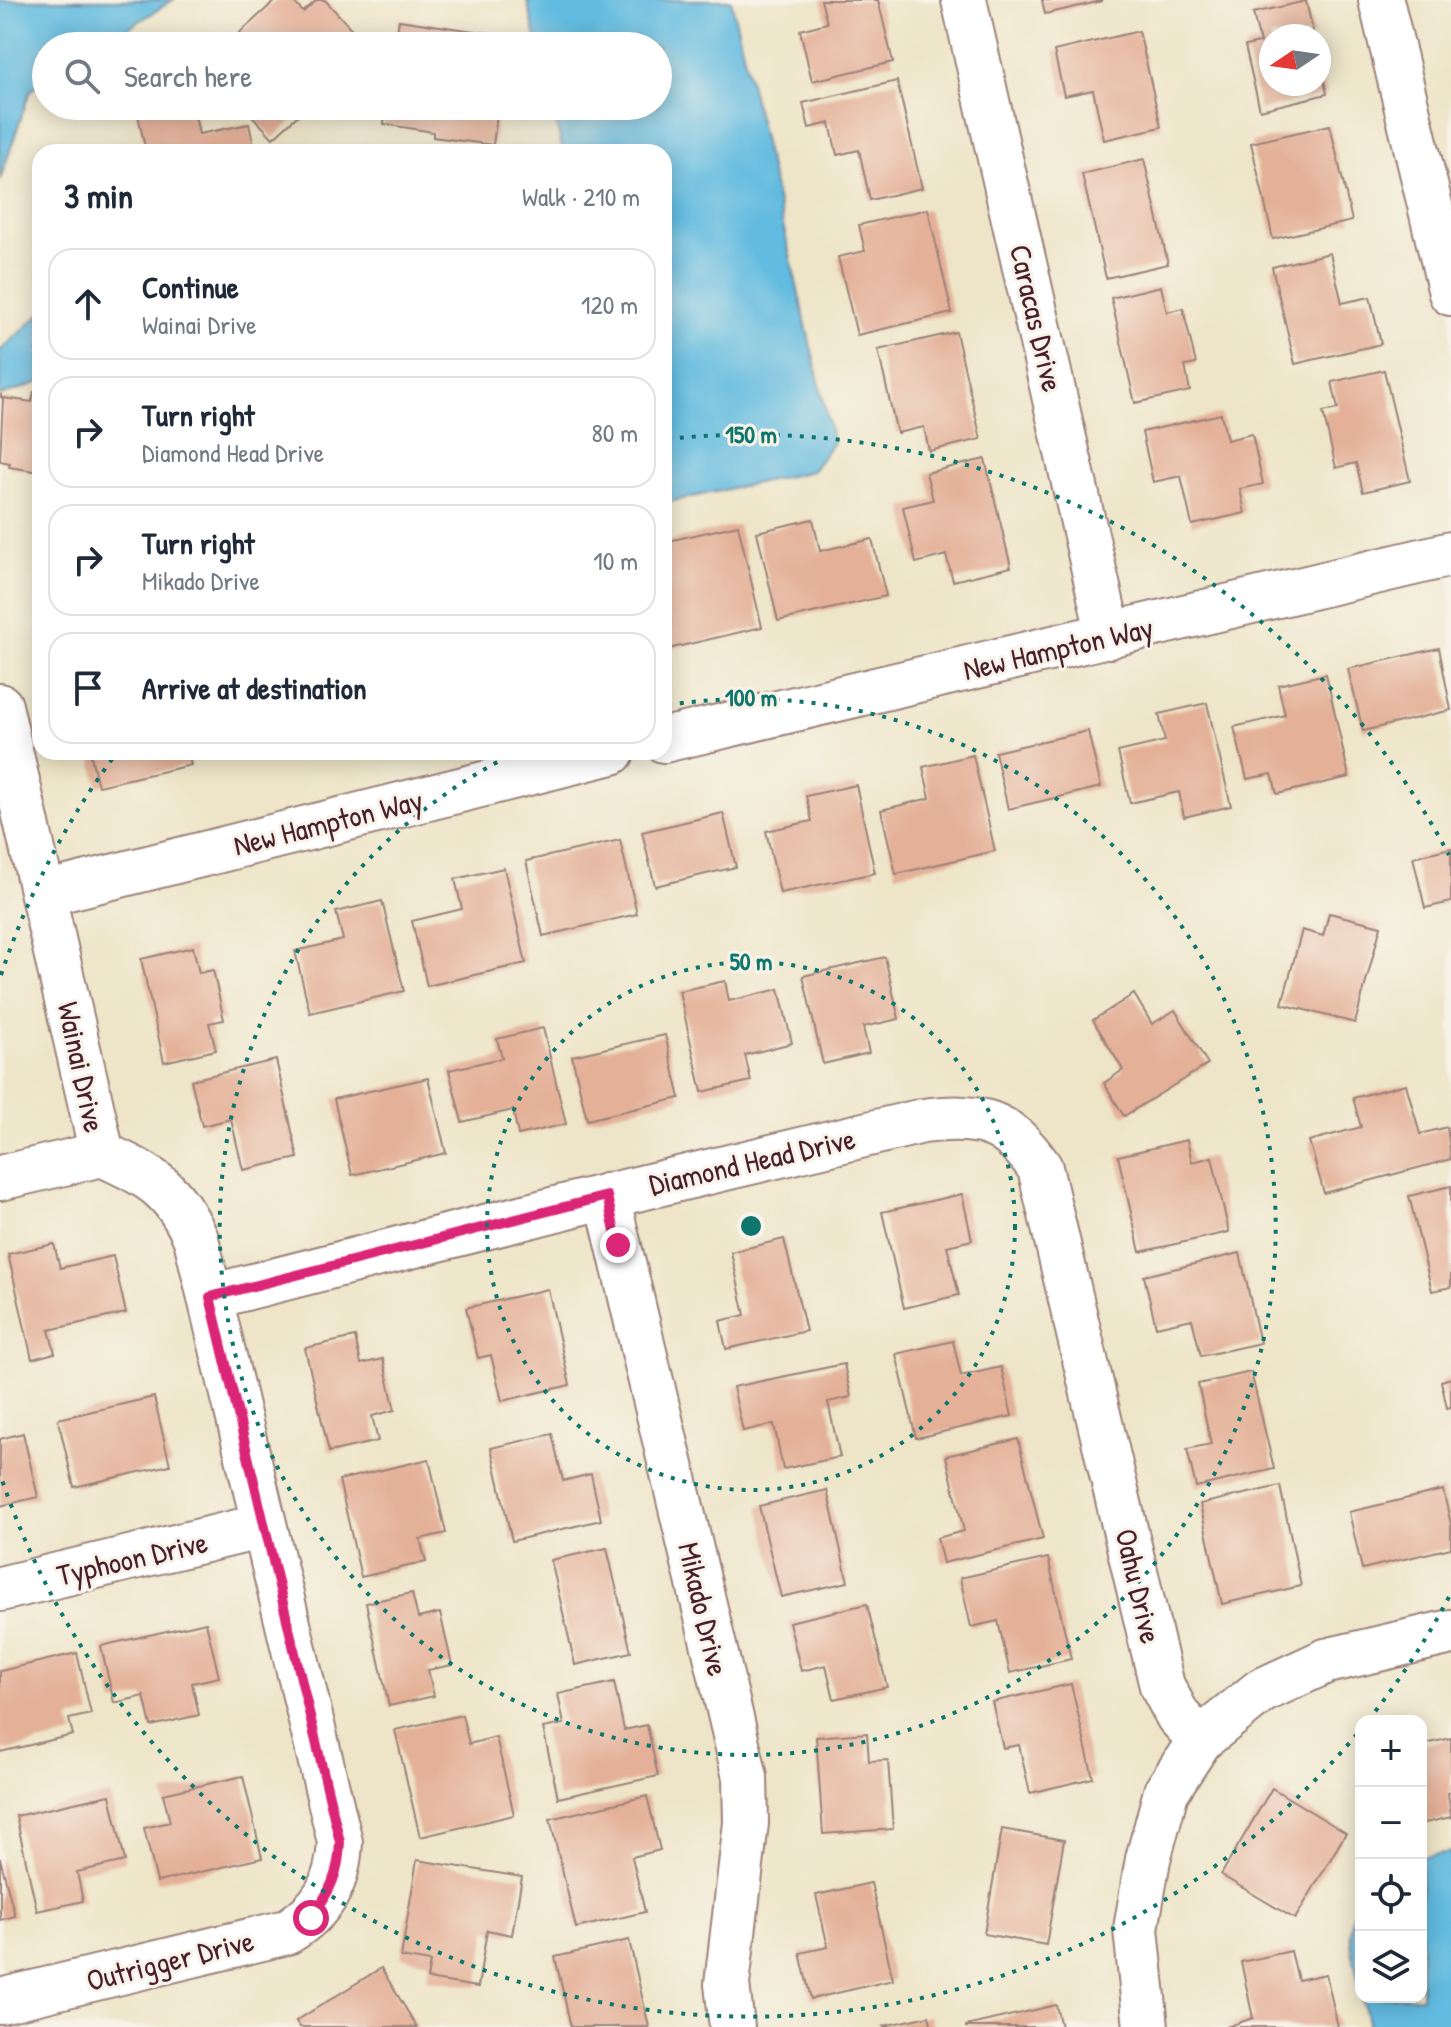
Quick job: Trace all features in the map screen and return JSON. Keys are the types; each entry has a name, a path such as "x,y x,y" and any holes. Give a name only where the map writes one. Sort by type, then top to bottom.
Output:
{"street":[{"name":"Caracas Drive","path":"964,0 1109,636"},
{"path":"1381,0 1451,293"},
{"name":"New Hampton Way","path":"672,738 1451,554"},
{"name":"Wainai Drive","path":"0,706 102,1154 154,1180 173,1196 196,1239 340,1842 339,1871 327,1897"},
{"name":"New Hampton Way","path":"44,894 469,768 540,760"},
{"name":"Diamond Head Drive","path":"210,1297 607,1196 923,1121 970,1117 1015,1135"},
{"name":"Oahu Drive","path":"1015,1135 1040,1168 1162,1686 1178,1716 1200,1740"},
{"path":"0,1178 102,1154"},
{"name":"Mikado Drive","path":"607,1196 745,1777 746,1823 727,1984 732,2027"},
{"name":"Typhoon Drive","path":"0,1589 263,1526"},
{"path":"1146,2027 1136,1929 1148,1859 1166,1792 1200,1740 1261,1691 1326,1661 1451,1632"},
{"name":"Outrigger Drive","path":"0,2001 287,1932 311,1918 327,1897"}],"water":[{"path":"0,0 173,0 122,32 32,32 32,90 0,180"},
{"path":"527,0 731,0 833,442 812,471 672,501 672,144 561,144 555,120 672,120 672,32 535,32"},
{"path":"32,321 32,385 0,396 0,351"},
{"path":"1451,1852 1451,2027 1369,2027 1363,2003 1427,2003 1427,1856"},
{"path":"1355,1905 1355,1966 1351,1941"}],"building":[{"path":"276,0 292,0 303,12 317,0 325,0 354,32 241,32"},
{"path":"821,0 878,0 893,62 812,81 800,30 827,23"},
{"path":"1042,0 1102,0 1102,1 1045,14"},
{"path":"1306,1 1311,24 1259,24 1259,39 1253,13"},
{"path":"399,20 481,32 397,32"},
{"path":"1139,31 1161,127 1104,140 1093,90 1064,96 1054,51"},
{"path":"1259,43 1259,96 1319,96 1260,110 1245,46"},
{"path":"897,81 922,188 870,200 859,150 837,155 830,123 809,128 803,103"},
{"path":"139,120 196,120 199,134 249,124 253,144 144,144"},
{"path":"256,120 293,120 273,138"},
{"path":"384,120 496,120 493,144 433,137 433,132 384,124"},
{"path":"1330,125 1352,221 1273,239 1251,143"},
{"path":"1144,159 1168,264 1106,278 1082,174"},
{"path":"928,209 952,313 857,335 838,257 865,251 859,225"},
{"path":"1330,253 1342,303 1370,297 1381,344 1295,364 1272,267"},
{"path":"1161,286 1167,312 1183,308 1196,364 1185,366 1190,391 1135,403 1111,298"},
{"path":"956,332 981,439 929,451 924,427 897,433 878,350"},
{"path":"1384,370 1410,481 1363,492 1356,463 1336,468 1323,412 1338,409 1332,382"},
{"path":"3,398 32,402 32,471 9,467 10,463 0,461"},
{"path":"1221,414 1227,440 1252,434 1263,484 1240,489 1245,513 1192,525 1181,476 1153,482 1142,432"},
{"path":"985,459 1011,567 953,581 946,555 916,563 903,507 933,500 926,473"},
{"path":"813,519 820,551 872,539 886,596 778,621 757,532"},
{"path":"738,525 762,627 672,648 672,540"},
{"path":"1439,648 1451,710 1363,731 1348,669"},
{"path":"1326,674 1349,777 1277,794 1272,774 1247,779 1234,727 1285,715 1278,685"},
{"path":"1207,703 1231,806 1184,817 1179,792 1130,803 1118,752 1165,741 1159,714"},
{"path":"1088,731 1101,787 1008,809 995,752"},
{"path":"973,755 995,851 896,874 881,810 930,798 923,767"},
{"path":"92,760 190,760 191,765 98,786"},
{"path":"856,785 875,873 780,893 766,831 812,821 806,796"},
{"path":"723,813 736,867 655,886 642,832"},
{"path":"620,840 637,914 543,936 526,861"},
{"path":"1451,848 1451,902 1425,908 1413,857"},
{"path":"504,868 526,963 427,986 412,921 462,909 455,879"},
{"path":"382,901 404,991 310,1013 295,951 343,940 336,912"},
{"path":"1329,913 1381,926 1355,1023 1282,1004 1302,930 1323,936"},
{"path":"193,947 199,973 213,970 224,1020 209,1023 216,1050 164,1062 141,959"},
{"path":"885,957 899,1019 863,1027 869,1053 823,1064 803,976"},
{"path":"725,981 729,1001 779,989 792,1043 745,1055 751,1081 702,1092 679,991"},
{"path":"1134,994 1152,1024 1175,1010 1208,1064 1124,1116 1104,1083 1123,1070 1093,1020"},
{"path":"543,1028 566,1124 518,1135 513,1110 462,1122 449,1070 502,1058 497,1039"},
{"path":"665,1035 680,1098 587,1120 572,1056"},
{"path":"276,1060 298,1158 243,1170 231,1119 202,1126 191,1080"},
{"path":"428,1078 446,1153 352,1175 334,1099"},
{"path":"1406,1084 1420,1134 1447,1127 1451,1159 1324,1193 1309,1141 1361,1127 1353,1098"},
{"path":"1187,1140 1192,1162 1212,1157 1229,1232 1140,1252 1118,1156"},
{"path":"1451,1186 1451,1287 1432,1291 1409,1196"},
{"path":"962,1194 972,1240 947,1246 959,1295 904,1308 882,1212"},
{"path":"784,1239 806,1331 726,1349 720,1321 745,1315 731,1252"},
{"path":"54,1244 60,1268 113,1256 126,1313 49,1330 55,1353 32,1359 8,1254"},
{"path":"1240,1253 1260,1343 1201,1356 1192,1319 1156,1327 1144,1276"},
{"path":"548,1289 570,1385 502,1401 491,1355 478,1358 466,1308"},
{"path":"355,1337 361,1364 383,1359 395,1410 372,1416 378,1441 329,1452 305,1348"},
{"path":"953,1341 961,1376 1001,1367 1012,1416 916,1438 896,1354"},
{"path":"844,1364 851,1397 828,1402 840,1457 783,1469 774,1424 743,1431 733,1387"},
{"path":"1251,1372 1274,1469 1196,1487 1187,1449 1211,1444 1198,1384"},
{"path":"1451,1378 1451,1407 1447,1408 1441,1381"},
{"path":"154,1397 170,1465 74,1487 58,1419"},
{"path":"23,1433 38,1497 0,1506 0,1439"},
{"path":"552,1434 563,1481 591,1474 601,1520 512,1541 491,1448"},
{"path":"1018,1439 1043,1539 943,1563 937,1538 964,1531 946,1456"},
{"path":"429,1459 446,1533 420,1539 426,1562 361,1577 339,1480"},
{"path":"1280,1486 1301,1586 1222,1604 1200,1504"},
{"path":"827,1490 848,1582 781,1597 759,1506"},
{"path":"1443,1490 1451,1524 1451,1548 1362,1569 1349,1512"},
{"path":"607,1548 631,1652 575,1665 551,1560"},
{"path":"1048,1558 1071,1659 1010,1673 998,1621 971,1627 960,1578"},
{"path":"412,1593 418,1618 440,1613 452,1665 428,1670 434,1696 389,1706 366,1603"},
{"path":"867,1604 887,1687 834,1699 826,1665 801,1671 789,1622"},
{"path":"206,1622 219,1677 192,1683 199,1715 151,1726 144,1696 114,1703 101,1646"},
{"path":"77,1653 91,1714 69,1719 73,1735 0,1752 0,1671"},
{"path":"614,1682 624,1730 647,1725 658,1776 558,1798 543,1728 564,1724 558,1694"},
{"path":"1071,1684 1093,1778 1030,1793 1019,1745 1003,1748 992,1702"},
{"path":"462,1715 469,1744 496,1737 514,1815 420,1837 395,1730"},
{"path":"867,1733 869,1761 888,1760 893,1829 823,1834 816,1737"},
{"path":"1451,1738 1451,1792 1448,1793 1451,1817 1427,1823 1427,1787 1427,1744"},
{"path":"243,1776 262,1858 157,1882 144,1828 170,1822 163,1794"},
{"path":"1272,1788 1346,1833 1295,1919 1221,1875"},
{"path":"110,1795 125,1861 77,1872 83,1901 37,1911 16,1816"},
{"path":"647,1796 660,1850 632,1857 645,1912 576,1928 550,1819"},
{"path":"1002,1829 1064,1840 1046,1945 984,1934"},
{"path":"0,1858 15,1916 0,1920"},
{"path":"417,1860 522,1877 512,1935 487,1930 478,1987 427,1979 430,1962 401,1957"},
{"path":"871,1883 893,1980 811,1999 800,1953 828,1947 816,1895"},
{"path":"629,1940 649,2027 571,2027 555,1957"},
{"path":"1291,1951 1298,1980 1326,1974 1338,2027 1226,2027 1253,2018 1241,1962"},
{"path":"381,1968 417,2027 300,2027 296,2021"},
{"path":"1056,2005 1061,2027 966,2027 966,2026"},
{"path":"929,2016 932,2027 883,2026"}],"route":[{"path":"311,1918 327,1897 339,1871 340,1842 210,1297 607,1196 618,1245"}]}
